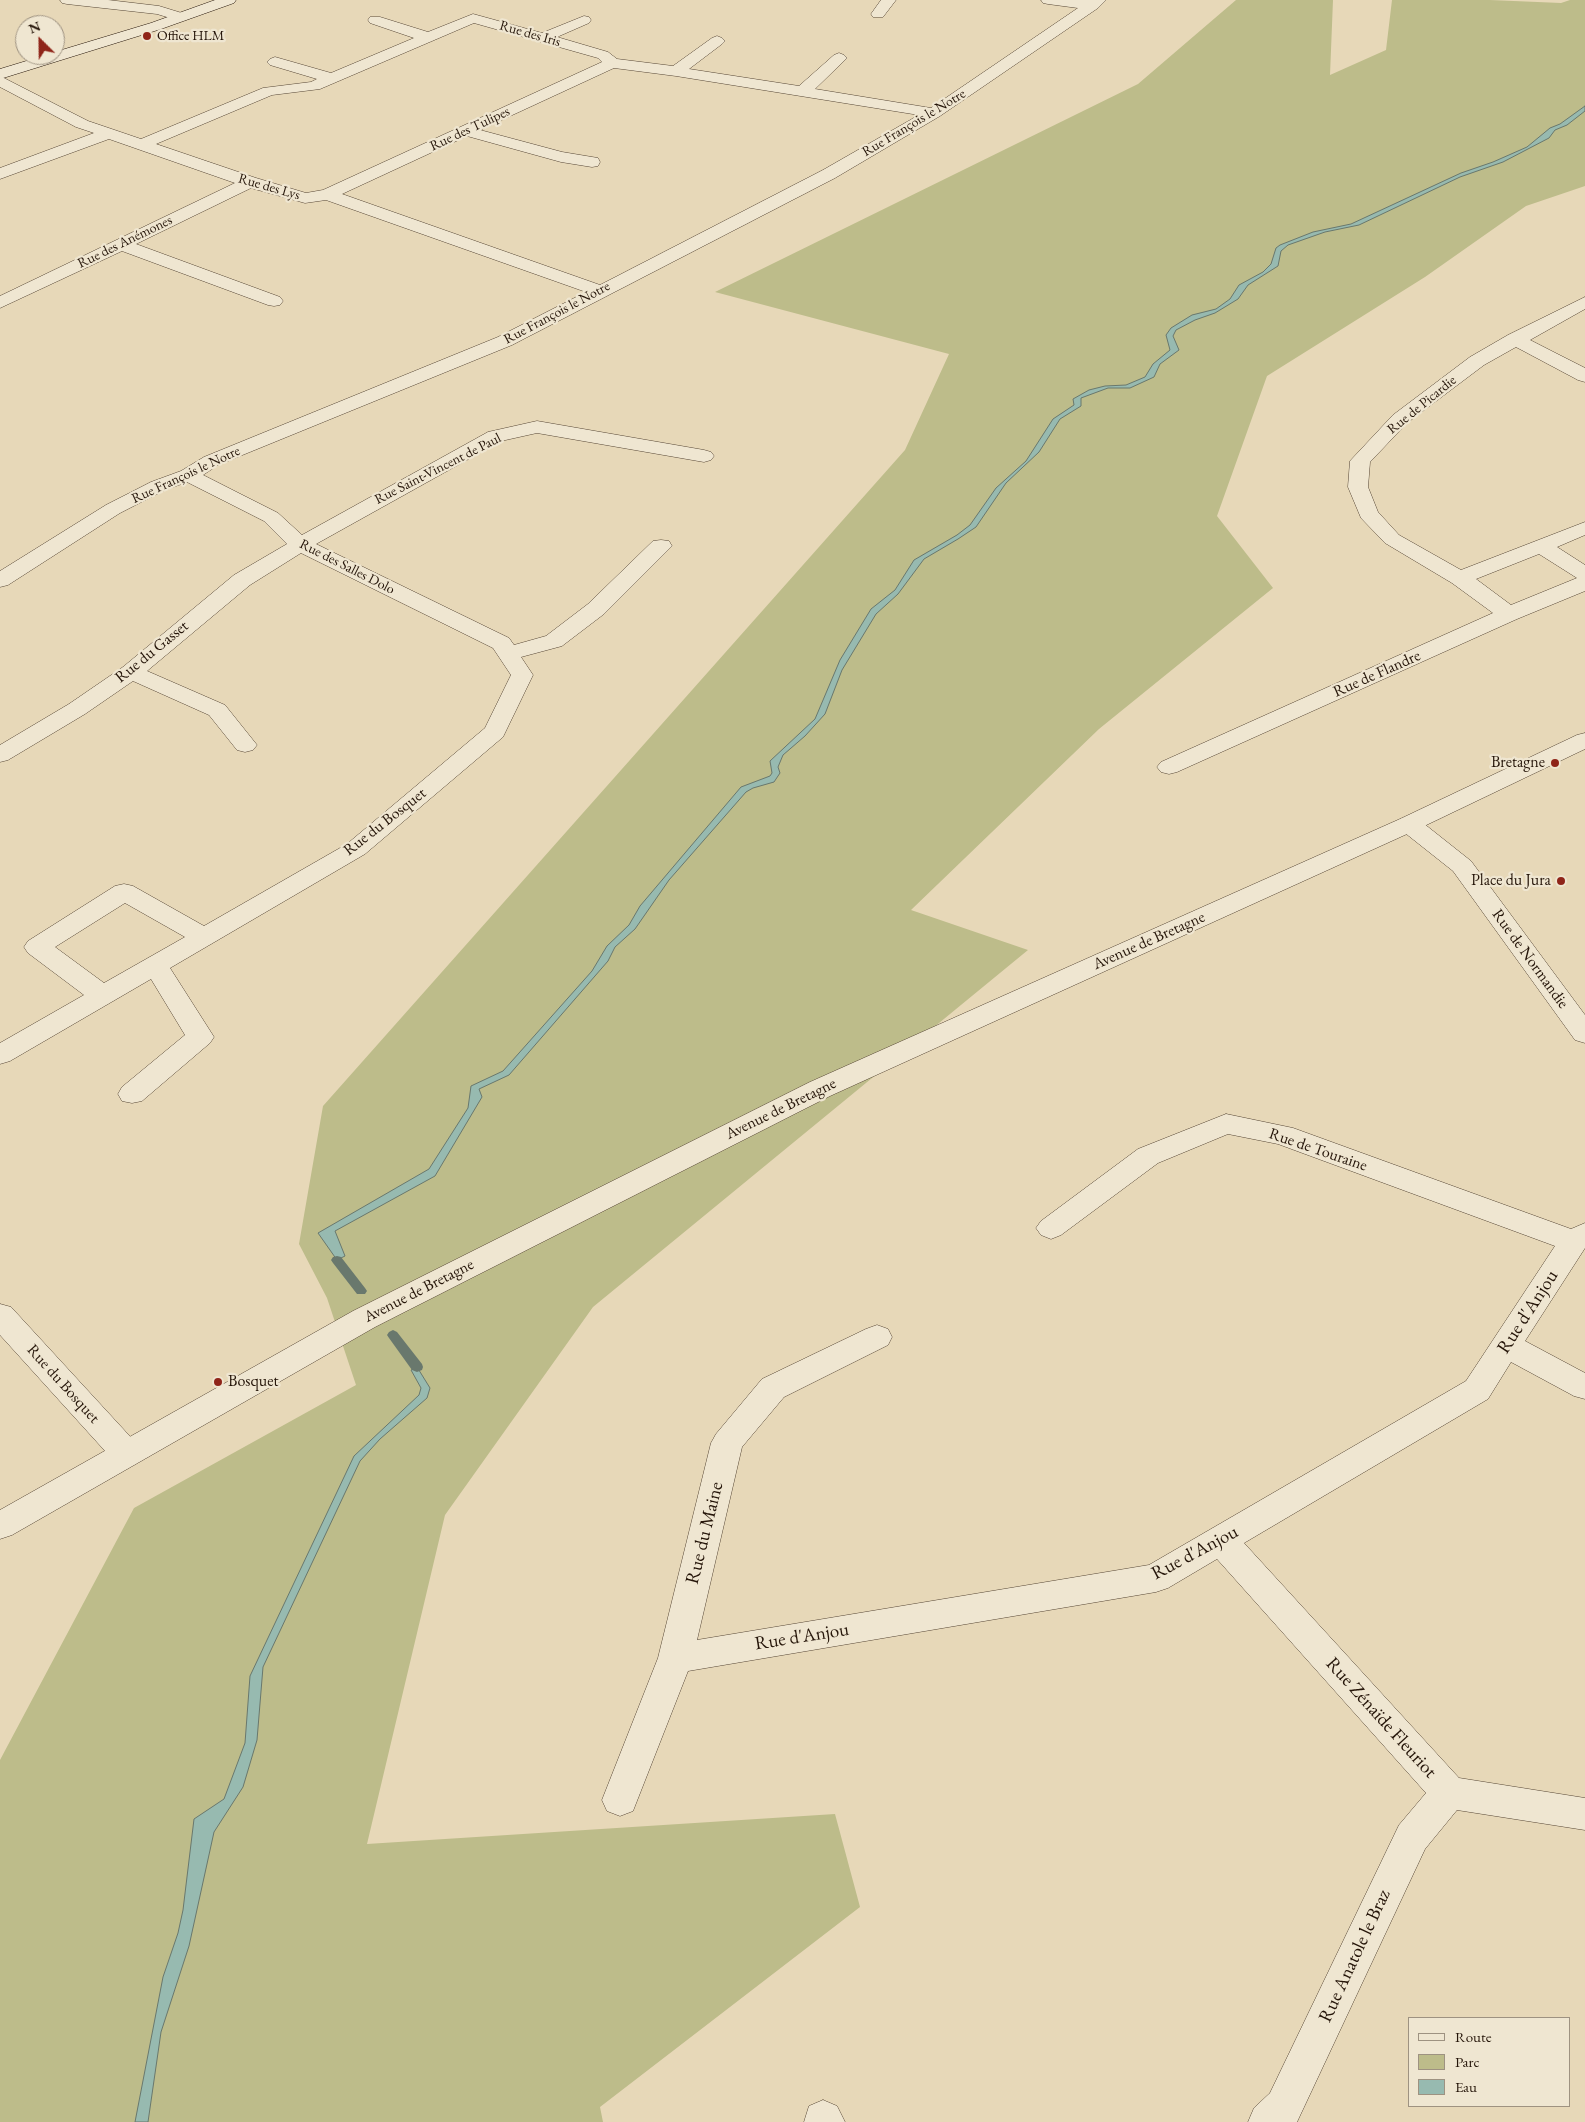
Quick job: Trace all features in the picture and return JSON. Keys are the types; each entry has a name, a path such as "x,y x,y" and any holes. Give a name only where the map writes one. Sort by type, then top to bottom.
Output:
{"street":[{"path":"68,0 159,10 180,17"},
{"path":"0,74 74,52 229,0"},
{"path":"878,14 889,0"},
{"path":"1048,0 1096,3"},
{"name":"Rue François le Notre","path":"0,580 113,509 158,486 188,475 211,461 505,341 829,174 934,113 1096,3"},
{"name":"Rue des Iris","path":"142,144 269,90 314,86 473,18 603,55 612,63 676,71 934,113"},
{"path":"375,20 428,37"},
{"path":"543,38 584,20"},
{"path":"676,71 717,41"},
{"path":"802,92 839,58"},
{"path":"275,62 331,78"},
{"name":"Rue des Tulipes","path":"327,195 612,63"},
{"name":"Rue des Lys","path":"0,82 82,124 250,182 305,198 327,195 600,291"},
{"path":"465,131 561,157 592,162"},
{"path":"0,174 109,133"},
{"name":"Rue des Anémones","path":"0,303 250,182"},
{"path":"121,244 274,301"},
{"name":"Rue de Picardie","path":"1509,614 1460,578 1392,539 1368,514 1358,487 1360,461 1400,419 1477,361 1585,302"},
{"path":"1515,340 1585,376"},
{"name":"Rue Saint-Vincent de Paul","path":"301,545 336,523 495,436 537,427 704,456"},
{"name":"Rue des Salles Dolo","path":"188,475 272,517 301,545 501,643 508,654"},
{"path":"1460,578 1585,528"},
{"name":"Rue du Gasset","path":"0,755 78,709 131,672 242,580 301,545"},
{"path":"508,654 554,641 596,609 661,546"},
{"path":"1541,546 1585,574"},
{"name":"Rue de Flandre","path":"1169,767 1509,614 1585,584"},
{"name":"Rue du Bosquet","path":"0,1055 356,848 495,732 522,675 508,654"},
{"path":"131,672 217,710 245,745"},
{"name":"Avenue de Bretagne","path":"0,1526 364,1319 820,1089 1408,824 1585,740"},
{"name":"Rue de Normandie","path":"1408,824 1462,866 1585,1034"},
{"path":"103,996 37,947 124,892 204,937"},
{"path":"132,1094 200,1037 154,965"},
{"name":"Rue de Touraine","path":"1051,1228 1148,1156 1226,1124 1283,1135 1581,1238"},
{"name":"Rue d'Anjou","path":"675,1658 1156,1578 1477,1390 1581,1238"},
{"name":"Rue du Bosquet","path":"0,1315 126,1454"},
{"name":"Rue du Maine","path":"620,1800 675,1658 727,1442 773,1388 877,1337"},
{"path":"1508,1346 1585,1387"},
{"name":"Rue Zénaïde Fleuriot","path":"1221,1540 1448,1793 1585,1814"},
{"name":"Rue Anatole le Braz","path":"1268,2122 1284,2106 1412,1837 1448,1793"}],"green space":[{"path":"1236,0 1333,0 1330,75 1386,50 1392,0 1490,0 1561,3 1570,0 1585,0 1585,186 1526,206 1425,277 1267,376 1217,516 1273,588 1099,729 911,910 1028,950 593,1307 445,1515 367,1844 835,1814 860,1907 600,2107 603,2122 0,2122 0,1760 134,1508 356,1385 327,1298 299,1244 323,1106 905,450 949,354 715,292 1138,84"}],"water":[{"path":"1585,106 1585,111 1567,125 1555,130 1549,138 1503,162 1460,177 1359,225 1325,232 1288,245 1281,251 1278,266 1248,285 1238,299 1215,313 1195,320 1176,330 1173,336 1179,350 1160,364 1154,377 1130,388 1108,388 1081,398 1081,406 1060,419 1039,452 1006,483 976,527 924,559 898,594 876,614 842,670 825,714 805,736 783,755 778,767 780,773 774,782 746,792 669,880 635,929 615,947 608,961 509,1075 479,1089 482,1097 435,1176 335,1231 345,1256 337,1260 318,1233 429,1169 468,1108 471,1086 503,1071 592,971 607,946 629,925 640,906 741,787 770,776 772,773 770,761 815,719 840,660 871,609 895,590 914,560 957,535 970,525 996,488 1026,461 1053,419 1074,405 1073,399 1089,390 1105,386 1126,385 1145,377 1153,364 1170,350 1166,335 1171,328 1192,315 1216,309 1230,299 1239,285 1263,272 1271,264 1276,248 1280,245 1313,232 1351,224 1461,173 1527,147 1550,128 1560,124"},
{"path":"417,1367 430,1388 427,1398 380,1439 360,1461 263,1667 257,1740 243,1787 214,1832 189,1946 161,2032 148,2122 135,2122 163,1977 178,1933 183,1910 194,1819 224,1799 245,1743 250,1676 354,1456 419,1395 421,1388 411,1370"}],"waterway":[{"path":"337,1260 361,1291"},
{"path":"393,1335 417,1367"}],"place":[{"name":"Office HLM","path":"147,36"},
{"name":"Bretagne","path":"1555,763"},
{"name":"Place du Jura","path":"1561,881"},
{"name":"Bosquet","path":"218,1382"}]}
